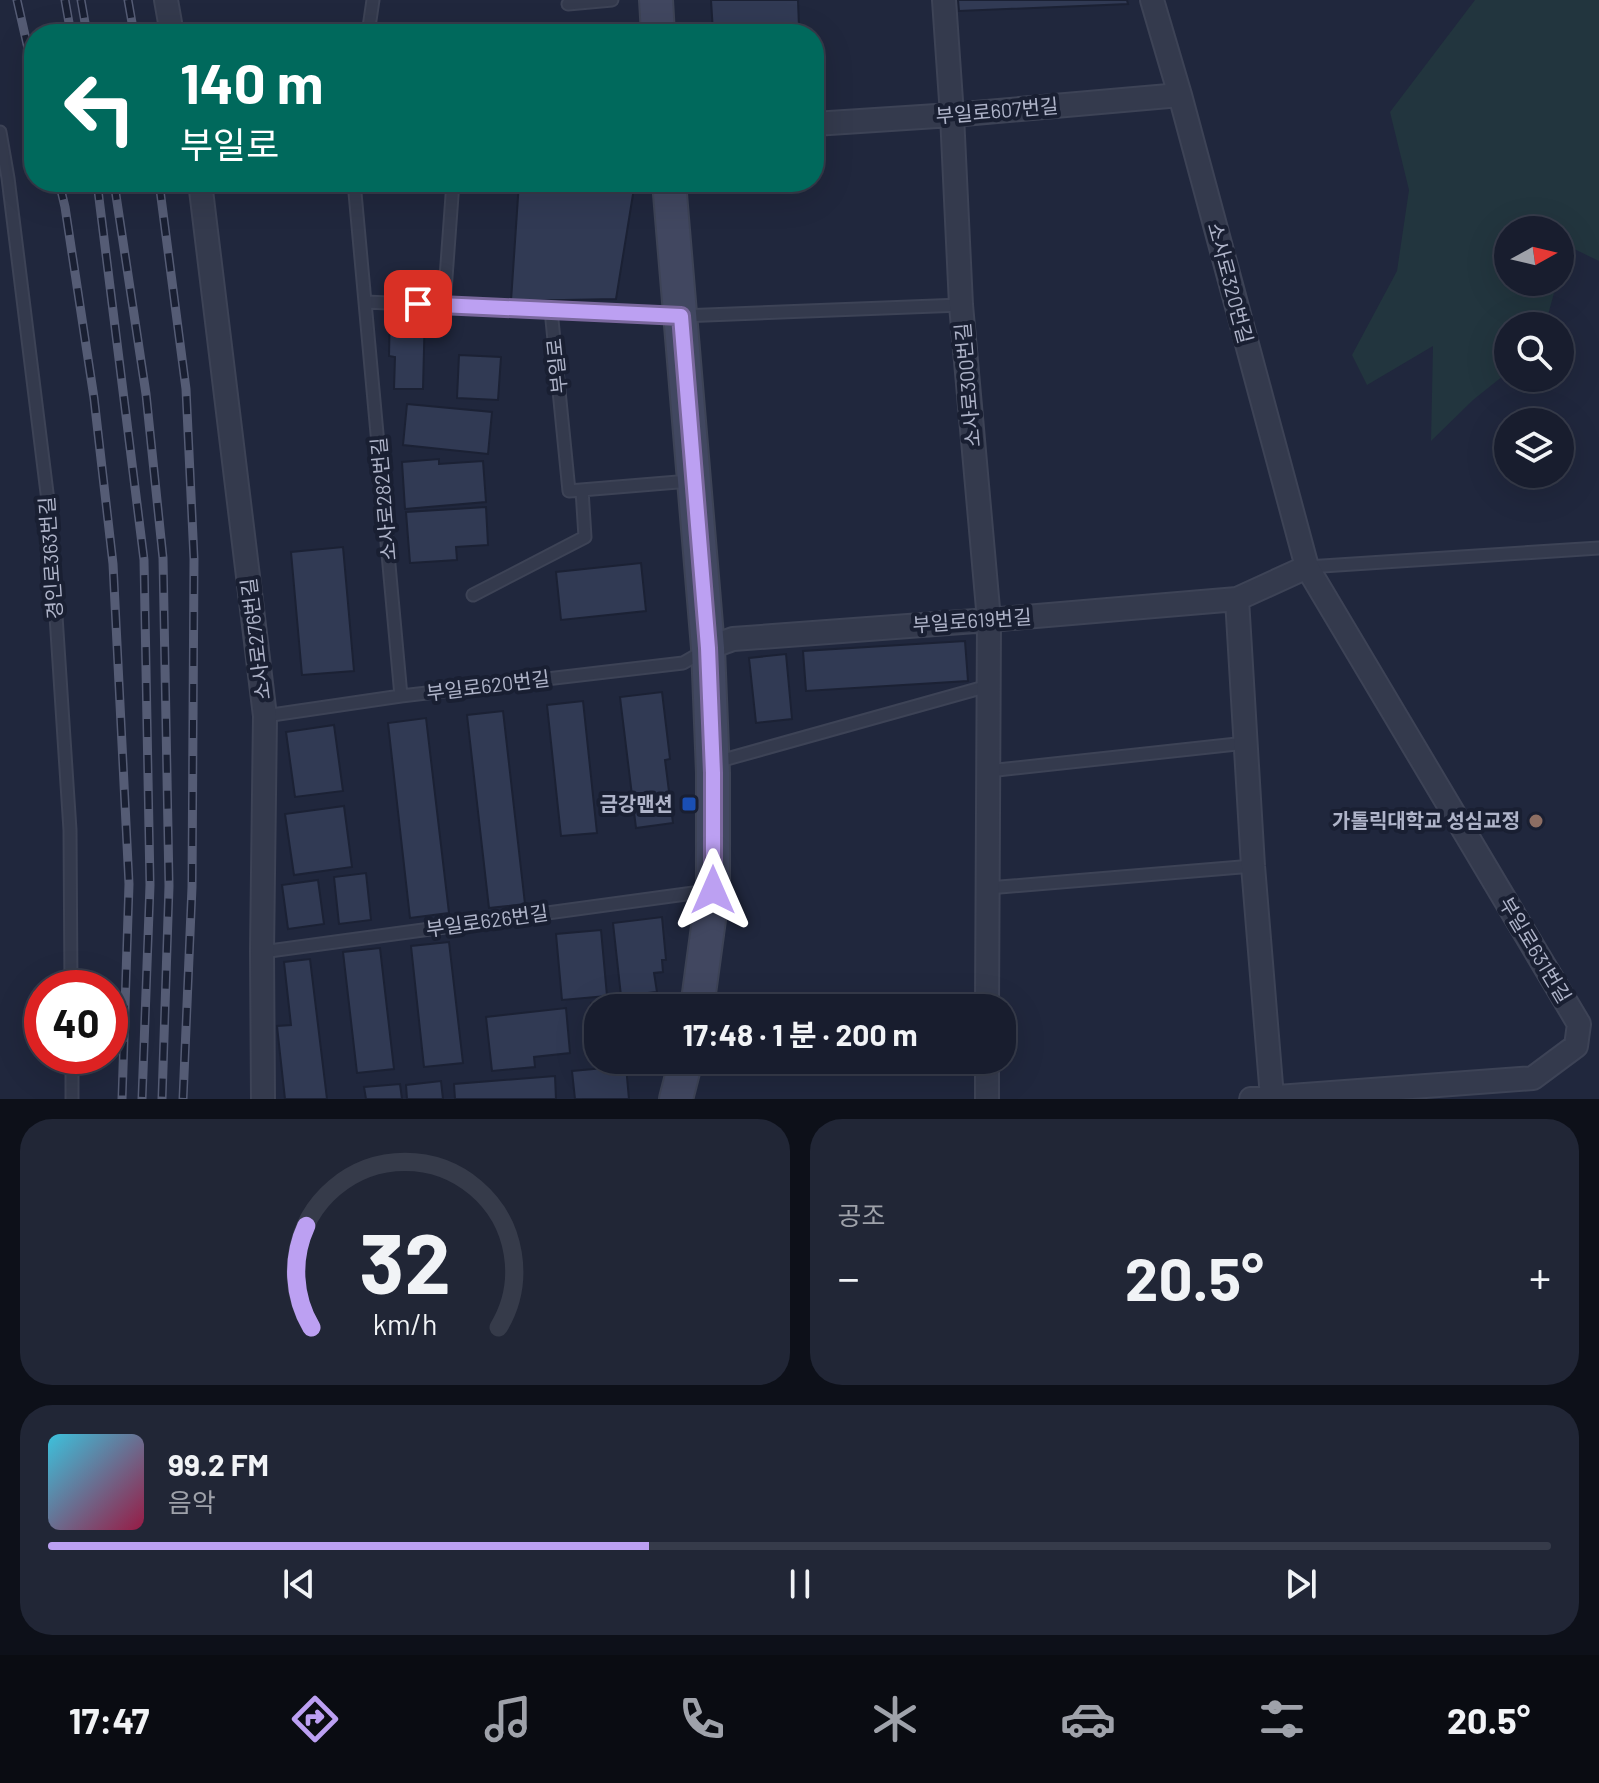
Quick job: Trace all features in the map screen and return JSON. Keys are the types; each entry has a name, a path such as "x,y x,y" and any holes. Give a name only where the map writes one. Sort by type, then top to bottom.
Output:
{"street":[{"path":"166,0 170,24"},
{"path":"656,0 657,24"},
{"name":"소사로300번길","path":"944,0 961,305 989,620 987,994"},
{"name":"소사로320번길","path":"1152,0 1307,567"},
{"name":"부일로607번길","path":"824,123 1180,95"},
{"name":"소사로276번길","path":"201,192 265,716 263,1099"},
{"path":"670,192 708,648 713,763 713,890 699,994"},
{"name":"부일로619번길","path":"708,648 733,639 1237,599 1307,567"},
{"name":"부일로631번길","path":"1261,1098 1533,1078 1576,1046 1579,1024 1307,567"},
{"path":"1237,599 1253,866 1261,1098"},
{"path":"676,1099 682,1074"},
{"path":"987,1074 987,1099"}],"lane":[{"path":"369,24 373,0"},
{"path":"568,4 612,0"},
{"name":"경인로363번길","path":"0,132 49,509 70,830 71,970"},
{"name":"소사로282번길","path":"355,192 401,696"},
{"path":"444,305 452,192"},
{"path":"366,302 551,310"},
{"name":"부일로","path":"473,595 585,537 582,490 569,491 551,310 681,316 961,305"},
{"path":"582,490 694,480"},
{"name":"부일로619번길","path":"1307,567 1599,548"},
{"name":"부일로620번길","path":"265,716 401,696 683,663 708,648"},
{"path":"713,763 988,686"},
{"path":"988,771 1246,743"},
{"path":"988,888 1253,866"},
{"name":"부일로626번길","path":"262,952 713,890"},
{"path":"72,1074 72,1099"}],"shaded area":[{"path":"1475,0 1599,0 1599,261 1574,249 1574,216 1494,216 1494,296 1553,296 1549,312 1494,312 1494,383 1431,441 1433,346 1367,385 1352,355 1397,271 1409,190 1390,112"}],"building":[{"path":"711,0 798,0 799,24 712,24"},
{"path":"958,0 1127,0 1128,4 959,11"},
{"path":"518,192 633,192 616,299 511,301"},
{"path":"390,309 425,310 423,389 394,389 395,357 389,356"},
{"path":"459,355 501,357 498,400 457,398"},
{"path":"407,404 492,412 488,454 403,445"},
{"path":"439,459 439,464 483,461 486,502 405,509 402,462"},
{"path":"486,507 488,545 456,547 457,560 410,563 406,512"},
{"path":"343,547 354,671 302,675 291,552"},
{"path":"641,563 646,611 561,620 556,572"},
{"path":"965,641 968,681 806,691 803,651"},
{"path":"786,654 792,719 756,723 749,658"},
{"path":"662,692 670,759 665,760 673,823 636,828 620,697"},
{"path":"583,701 597,833 561,836 547,705"},
{"path":"503,711 525,904 489,908 467,715"},
{"path":"426,718 449,913 410,918 388,723"},
{"path":"334,725 343,791 295,797 286,732"},
{"path":"344,806 352,867 294,875 285,814"},
{"path":"366,873 371,920 339,924 334,877"},
{"path":"318,880 324,924 288,929 282,885"},
{"path":"662,917 666,960 662,960 663,972 654,973 657,992 621,994 613,923"},
{"path":"601,930 607,994 584,994 584,998 562,1000 556,934"},
{"path":"449,942 463,1063 424,1067 411,946"},
{"path":"380,948 394,1069 357,1073 343,952"},
{"path":"310,959 327,1099 285,1099 277,1026 291,1025 284,962"},
{"path":"566,1008 570,1053 534,1057 535,1067 492,1071 486,1017"},
{"path":"572,1071 627,1074 629,1099 575,1099"},
{"path":"555,1076 556,1099 455,1099 454,1084"},
{"path":"441,1081 443,1099 407,1099 406,1085"},
{"path":"400,1084 402,1099 366,1099 364,1087"}],"railway":[{"path":"17,0 24,31"},
{"path":"65,0 69,24"},
{"path":"81,0 85,24"},
{"path":"128,0 132,24"},
{"path":"61,192 94,398 113,564 129,884 122,1099"},
{"path":"98,192 144,560 150,885 142,1099"},
{"path":"116,192 146,394 163,558 169,886 162,1099"},
{"path":"160,192 186,389 194,559 192,887 183,1099"}],"place":[{"name":"금강맨션","path":"689,804"},
{"name":"가톨릭대학교 성심교정","path":"1536,821"}],"route":[{"path":"418,304 681,316 708,648 713,773 713,890"}]}
